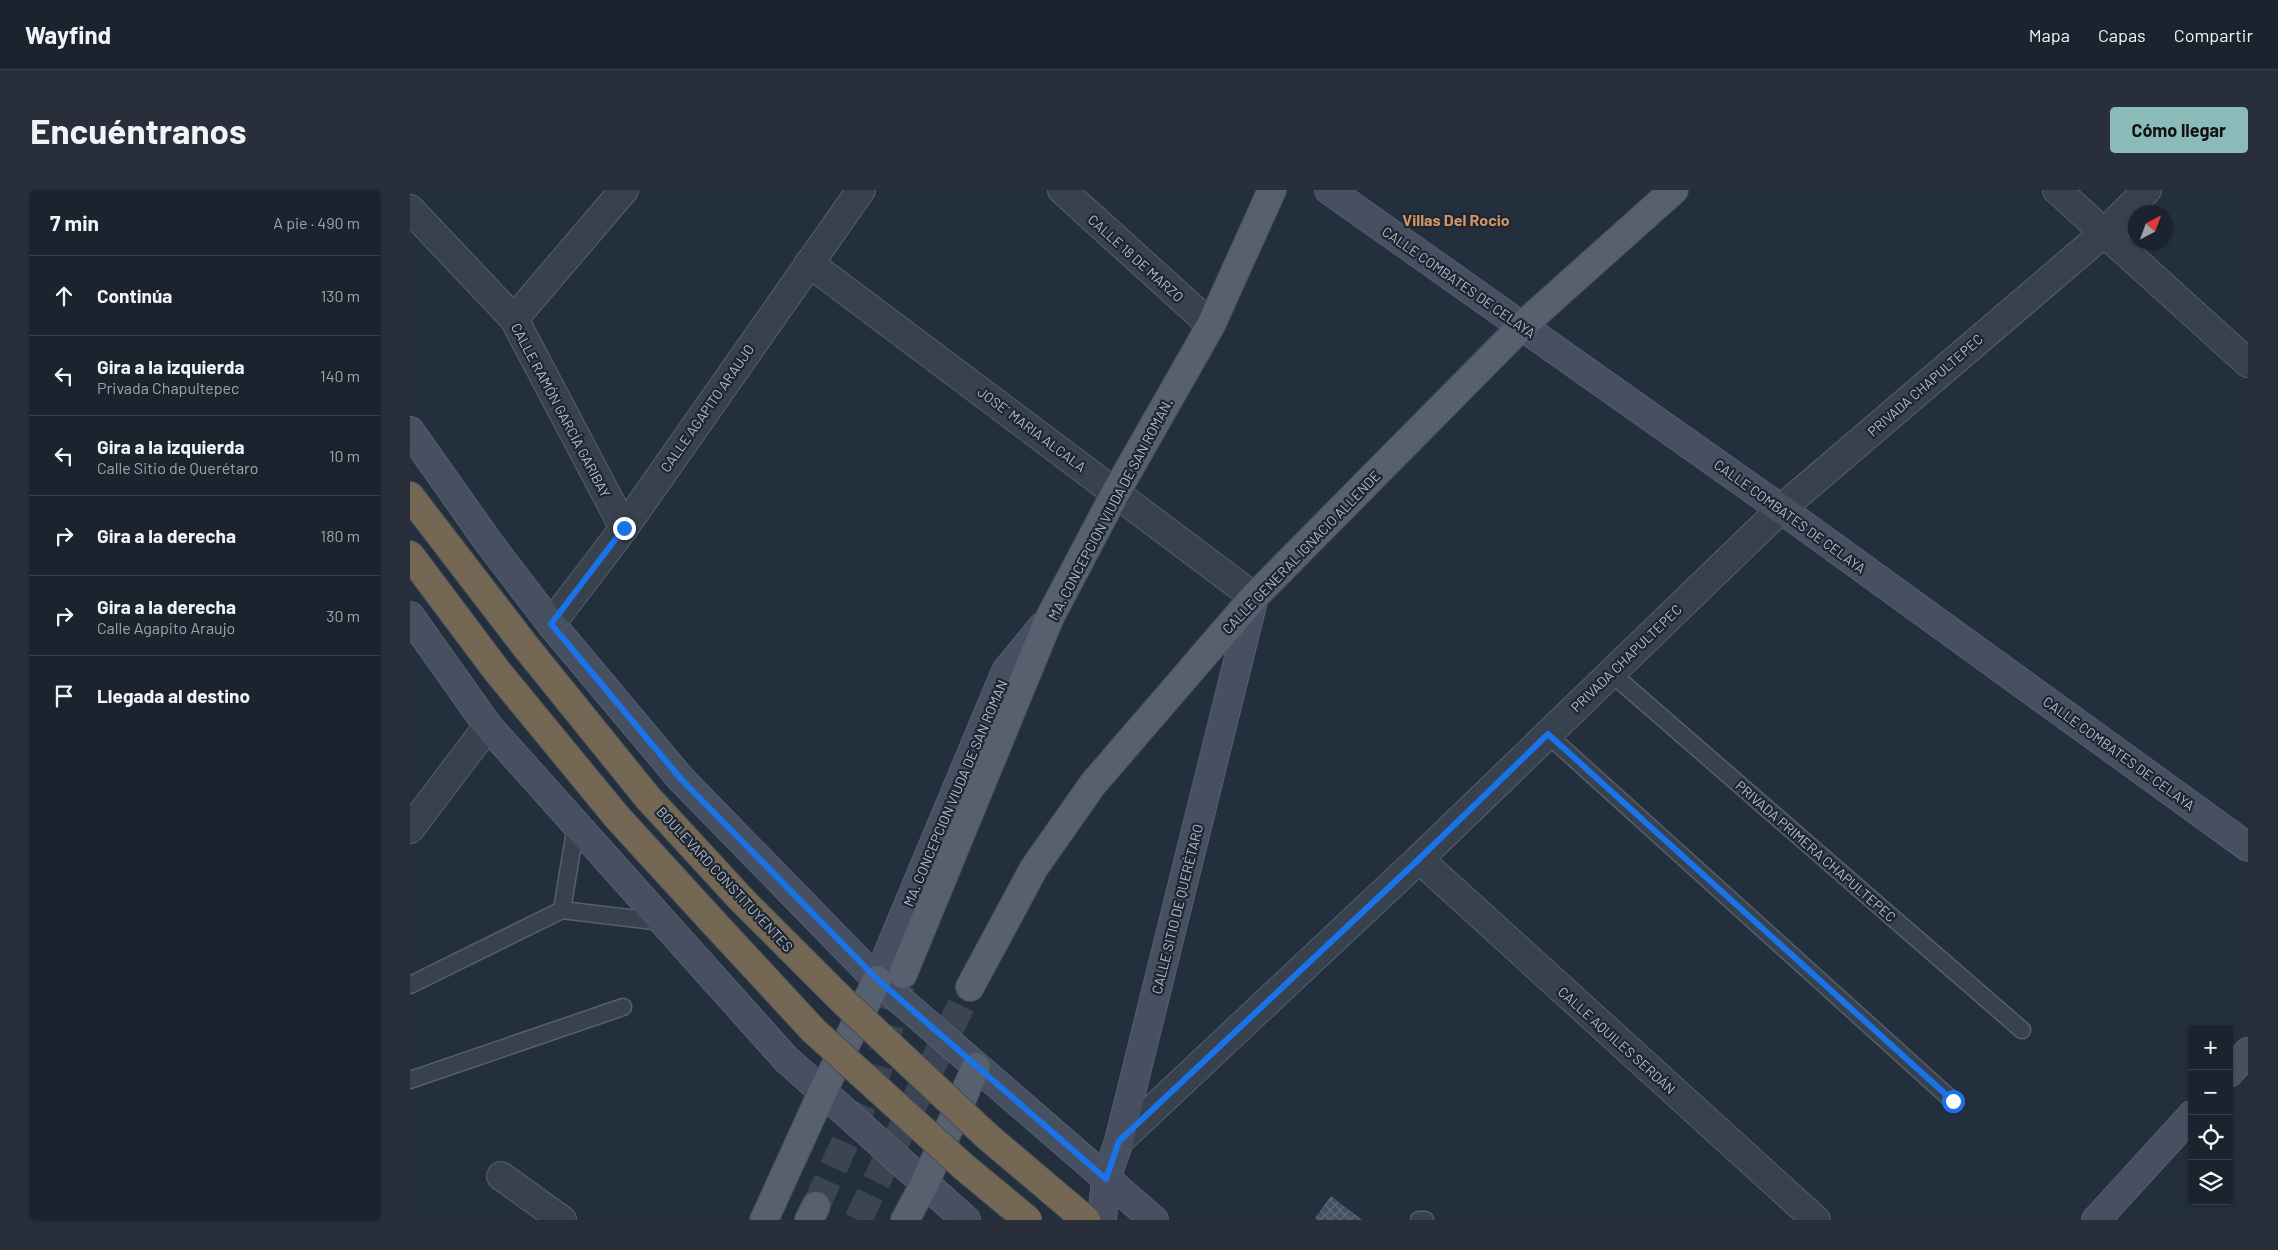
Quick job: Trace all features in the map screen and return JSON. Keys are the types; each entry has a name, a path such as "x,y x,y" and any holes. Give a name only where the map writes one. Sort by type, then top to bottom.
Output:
{"highway":[{"name":"BOULEVARD CONSTITUYENTES","path":"410,496 520,640 648,798 734,892 844,1002 966,1117 1086,1220"},
{"path":"410,556 497,671 617,817 814,1031 964,1167 1028,1220"}],"main road":[{"name":"MA. CONCEPCION VIUDA DE SAN ROMAN.","path":"1050,617 1116,492 1211,325 1272,190"},
{"name":"CALLE COMBATES DE CELAYA","path":"1329,190 1781,509 2248,847"},
{"name":"CALLE GENERAL IGNACIO ALLENDE","path":"970,987 1034,868 1093,784 1254,597 1522,326 1674,190"},
{"path":"410,431 488,543 551,624 681,779 890,977 976,1067 1154,1220"},
{"name":"CALLE SITIO DE QUERÉTARO","path":"1102,1220 1106,1179 1119,1141 1254,597"},
{"path":"410,616 488,726 786,1060 924,1185 966,1220"},
{"name":"MA. CONCEPCION VIUDA DE SAN ROMAN","path":"890,977 1006,671 1050,617"},
{"path":"764,1220 822,1093 890,977"},
{"path":"2232,1070 2248,1052"},
{"path":"905,1220 924,1185 976,1067"},
{"path":"2096,1220 2188,1119"}],"street":[{"path":"514,319 624,190"},
{"name":"CALLE AGAPITO ARAUJO","path":"551,624 624,528 861,190"},
{"name":"CALLE 18 DE MARZO","path":"1062,190 1211,325"},
{"path":"2057,190 2248,363"},
{"name":"PRIVADA CHAPULTEPEC","path":"1119,1141 1419,859 1781,509 2105,232 2147,190"},
{"name":"CALLE RAMÓN GARCÍA GARIBAY","path":"410,209 514,319 624,528"},
{"name":"JOSE´ MARIA ALCALA","path":"809,263 1254,597"},
{"path":"410,829 488,726"},
{"name":"CALLE AQUILES SERDÁN","path":"1419,859 1816,1220"},
{"path":"502,1176 562,1220"}],"lane":[{"name":"PRIVADA PRIMERA CHAPULTEPEC","path":"1611,673 2022,1030"},
{"path":"1548,734 1953,1101"},
{"path":"562,910 576,824"},
{"path":"410,985 562,910 662,922"},
{"path":"410,1080 623,1007"},
{"path":"1419,1220 1425,1220"}],"building":[{"path":"1331,1196 1362,1220 1317,1220 1315,1218"}],"tunnel":[{"path":"816,1206 878,1070 903,975"},
{"path":"858,1220 970,987"}],"district":[{"name":"Villas Del Rocio","path":"1456,219"}],"route":[{"path":"624,528 551,624 681,779 878,980 1106,1179 1119,1141 1419,859 1548,734 1953,1101"}]}
